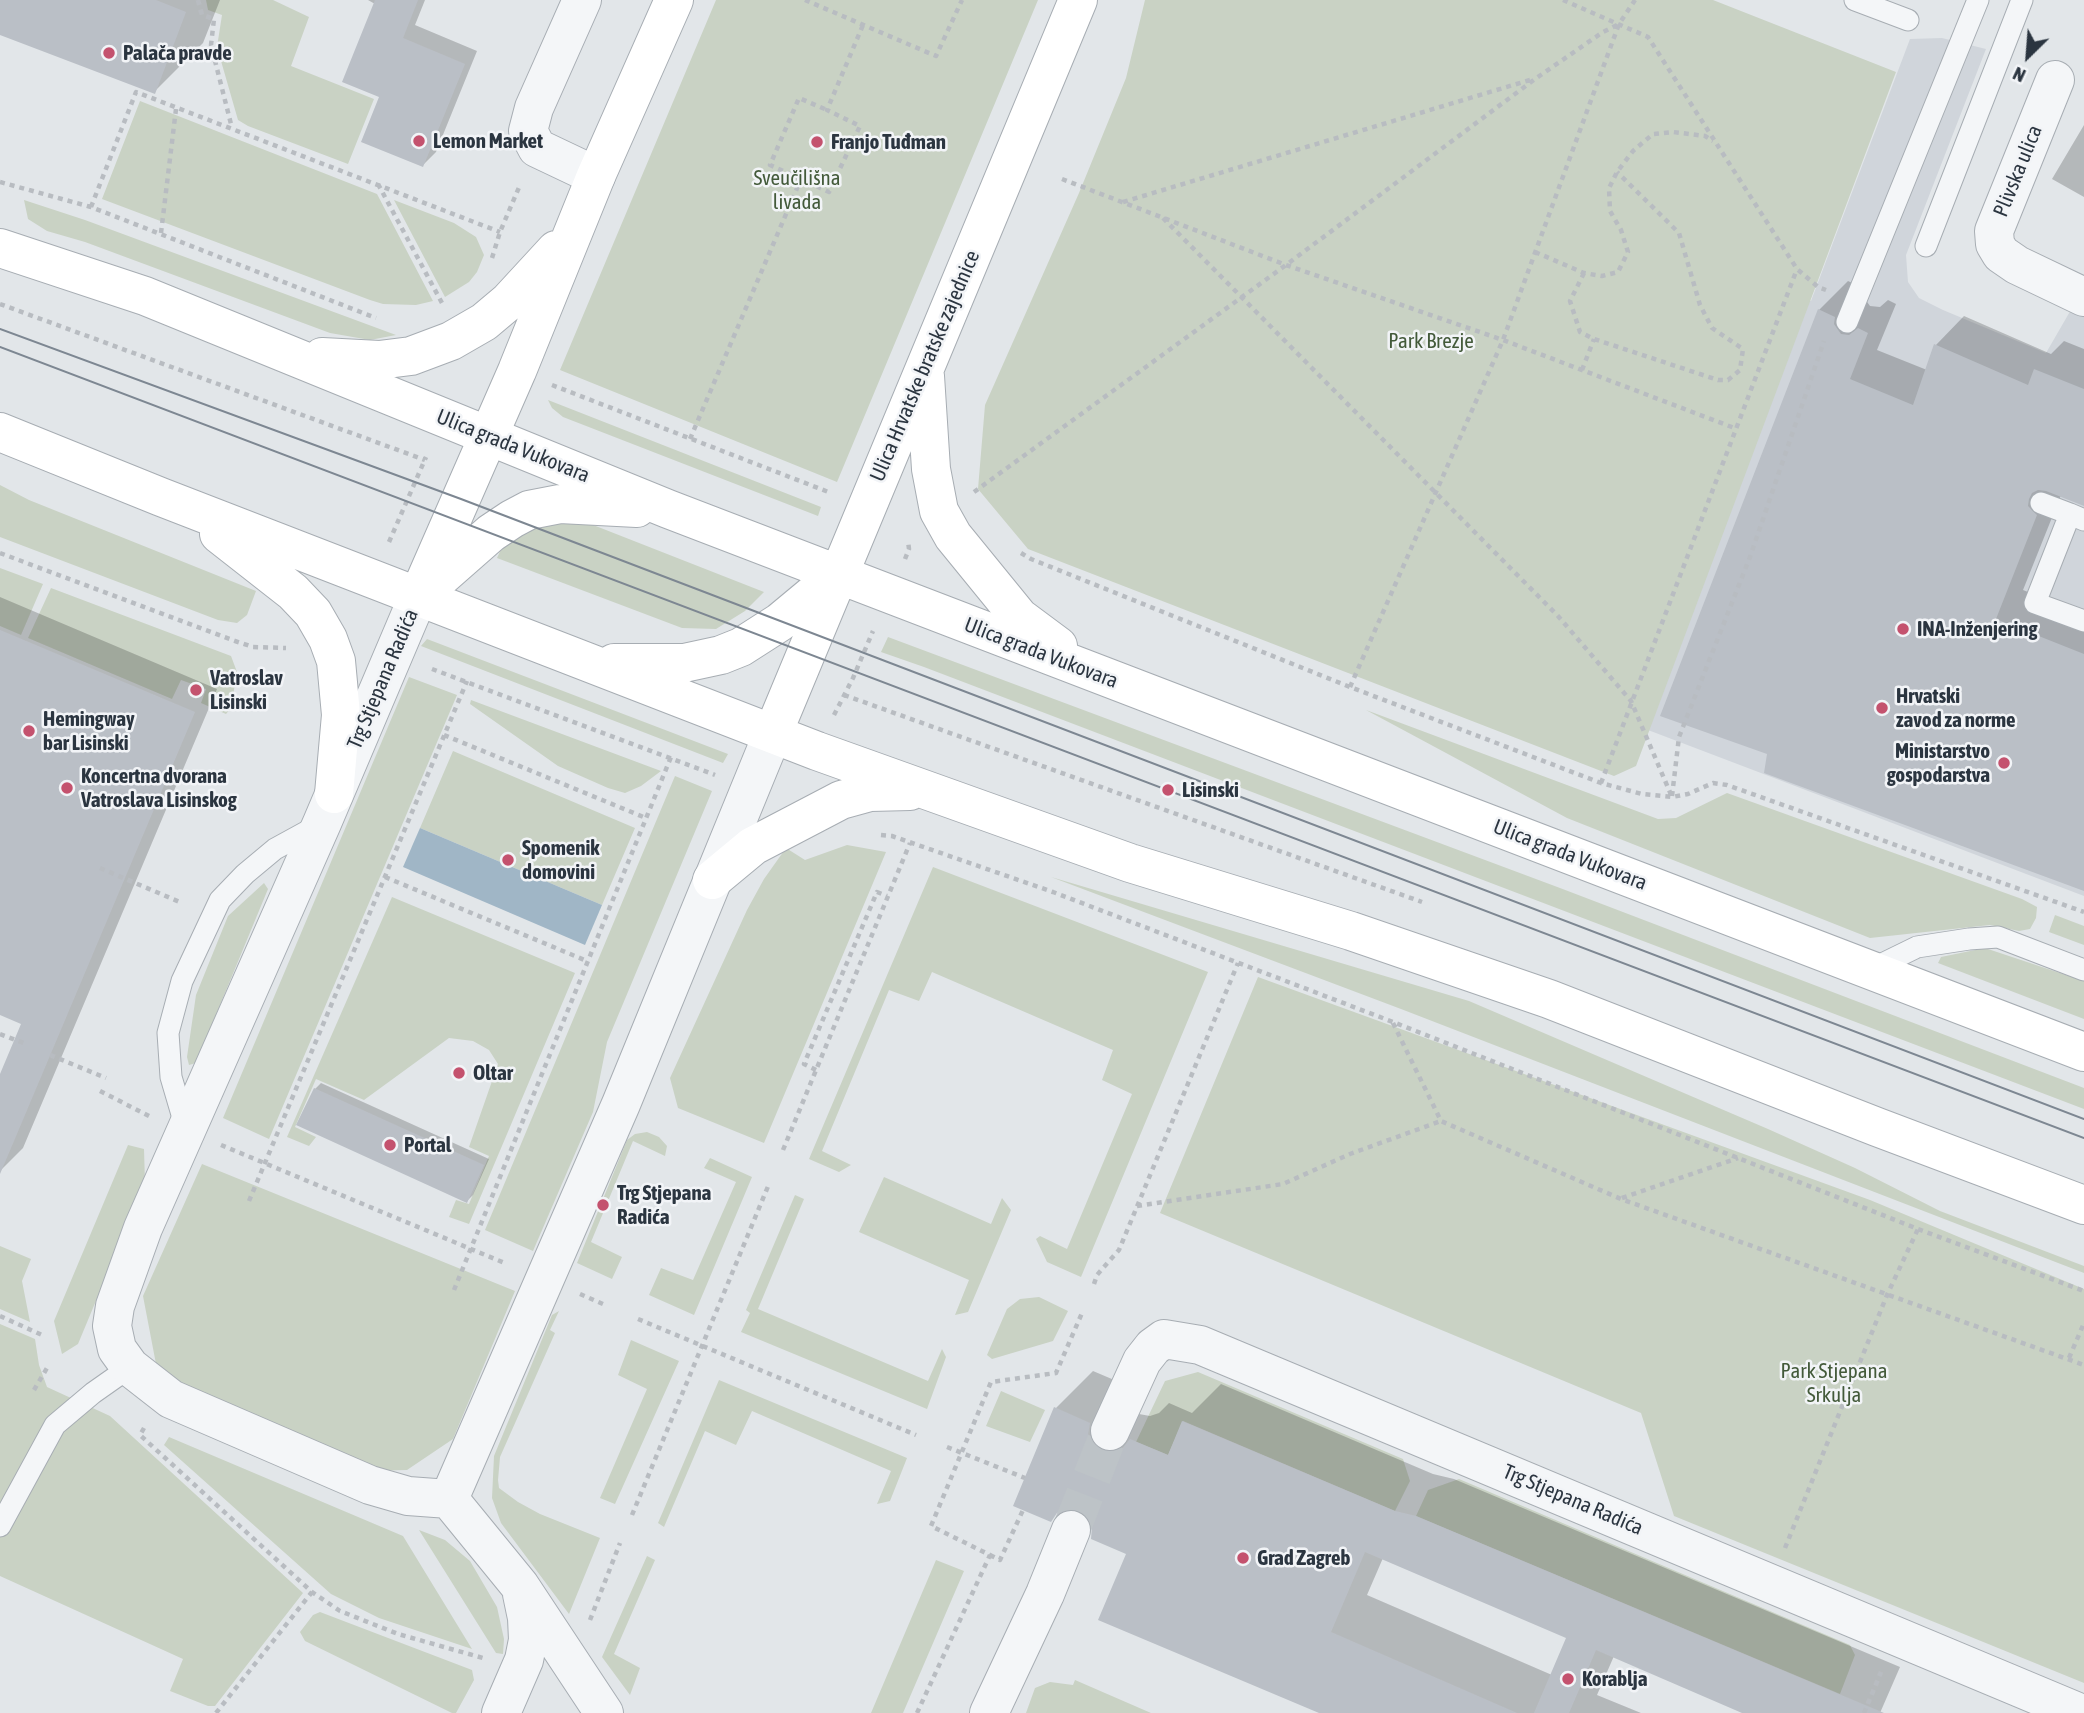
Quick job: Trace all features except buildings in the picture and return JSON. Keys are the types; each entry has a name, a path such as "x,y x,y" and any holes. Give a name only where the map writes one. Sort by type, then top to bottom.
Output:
{"main road":[{"path":"418,597 517,371 596,176 674,0"},
{"name":"Ulica Hrvatske bratske zajednice","path":"772,733 1078,0"},
{"path":"292,354 379,360 411,356 451,341 484,322 509,301 574,230"},
{"name":"Ulica grada Vukovara","path":"0,248 145,296 667,509 2084,1052"},
{"path":"925,367 931,469 939,511 953,536 1019,617 1093,673"},
{"path":"0,432 418,597 930,792 1130,863 1351,930 1549,999 2084,1205"},
{"path":"161,497 227,539 293,592 313,613 328,639 335,661 341,715 328,809"},
{"path":"418,597 491,533 528,510 560,504 667,509"},
{"path":"589,662 638,665 684,663 721,655 762,635 838,575"},
{"path":"712,880 754,846 841,800 870,792 930,792"}],"street":[{"path":"582,0 534,108 528,131 537,148 596,176"},
{"name":"Plivska ulica","path":"2055,80 1994,231 1995,244 2001,254 2017,265 2084,297"},
{"name":"Trg Stjepana Radića","path":"418,597 328,809 199,1135 143,1228 115,1306 112,1326 117,1349 131,1367 171,1399 370,1485 408,1496 449,1499"},
{"path":"604,1713 520,1586 449,1499 621,1104 772,733"},
{"name":"Trg Stjepana Radića","path":"1110,1431 1142,1360 1153,1347 1164,1339 1200,1345 2080,1713"},
{"path":"989,1713 1045,1594 1071,1530"},
{"path":"501,1713 524,1660 528,1640 527,1618 520,1586"}],"lane":[{"path":"1855,0 1908,20"},
{"path":"1838,325 1978,0"},
{"path":"1926,246 2022,0"},
{"path":"2041,503 2077,517 2035,603 2084,621"},
{"path":"199,1135 171,1077 168,1033 182,981 220,900 245,874 328,809"},
{"path":"1870,970 1917,947 1998,937 2084,970"},
{"path":"0,1525 55,1425 93,1393 131,1367"}],"path":[{"path":"198,0 202,15 214,19 211,46 232,129"},
{"path":"805,0 936,56 962,0"},
{"path":"1563,0 1648,37 1797,269 1601,783"},
{"path":"1350,687 1503,340 1619,24 1635,0"},
{"path":"827,110 863,24"},
{"path":"971,495 1535,79 1619,24"},
{"path":"1123,202 1535,79"},
{"path":"91,207 136,92 500,232"},
{"path":"799,98 827,110 860,126 829,192 770,165 799,98"},
{"path":"161,233 176,109"},
{"path":"1535,252 1584,273 1602,276 1618,272 1628,252 1610,211 1609,188 1617,172 1633,151 1653,134 1673,132 1705,136 1715,142"},
{"path":"1584,273 1570,301 1580,332 1718,380 1728,380 1740,370 1743,349 1712,328 1700,305 1679,233 1617,172"},
{"path":"690,439 801,179"},
{"path":"1062,179 1286,265 1503,340 1737,429"},
{"path":"0,182 91,207 380,319"},
{"path":"377,183 445,309"},
{"path":"491,261 512,202"},
{"path":"1163,218 1558,616 1631,701 1672,797"},
{"path":"0,304 425,460"},
{"path":"1672,797 1679,737 1838,325"},
{"path":"1582,370 1594,339"},
{"path":"557,387 830,492"},
{"path":"398,520 429,450"},
{"path":"1014,548 1031,559 1350,687 1601,783 1642,794 1672,797 1688,794 1713,783 1727,785 2084,912"},
{"path":"0,553 235,642 253,647 290,648"},
{"path":"829,723 873,631"},
{"path":"425,666 720,777"},
{"path":"249,1201 467,681"},
{"path":"844,695 1422,902"},
{"path":"444,735 646,817"},
{"path":"454,1290 671,757"},
{"path":"783,1150 910,843 1053,892 2084,1291"},
{"path":"100,868 182,903"},
{"path":"385,877 587,961"},
{"path":"816,1070 804,1064 877,892 887,896"},
{"path":"1094,1284 1097,1275 1119,1250 1238,963"},
{"path":"1393,1022 1441,1122 1621,1199 2084,1365"},
{"path":"0,1034 26,1044"},
{"path":"50,1055 106,1078"},
{"path":"100,1091 150,1117"},
{"path":"1137,1206 1283,1184 1350,1154 1441,1122"},
{"path":"199,1135 513,1266"},
{"path":"1621,1199 1738,1158"},
{"path":"632,1515 769,1184"},
{"path":"1783,1552 1887,1295 1918,1229"},
{"path":"1023,1510 1000,1560 930,1526 991,1382 1056,1373 1082,1313"},
{"path":"0,1316 42,1335"},
{"path":"638,1319 916,1434"},
{"path":"2069,1358 2084,1323"},
{"path":"34,1390 47,1368"},
{"path":"146,1422 141,1435 312,1592 340,1611 398,1634 486,1658"},
{"path":"947,1447 1025,1478"},
{"path":"584,1633 620,1543"},
{"path":"917,1713 990,1555"},
{"path":"216,1713 312,1592"},
{"path":"1864,1713 1883,1666"}],"shaded area":[{"path":"1942,38 1986,49 1906,255 1908,282 1919,298 2046,353 2072,308 2084,308 2084,896 1648,730 1806,299 1811,301 1910,39"}],"green space":[{"path":"206,0 273,0 309,17 291,66 374,99 348,164 238,120 217,47 222,15 208,10"},
{"name":"Sveučilišna livada","path":"716,0 1038,0 837,482 560,370"},
{"name":"Park Brezje","path":"1145,0 1713,0 1896,72 1636,766 1614,776 1028,549 978,489 985,405 1079,193 1126,78"},
{"path":"140,101 377,194 433,301 416,305 383,304 370,300 102,199"},
{"path":"24,200 396,335 370,340 330,333 85,242 47,231 28,219"},
{"path":"394,200 454,223 476,237 484,255 477,272 469,282 445,297"},
{"path":"548,400 821,507 818,516 563,417 552,408"},
{"path":"0,485 29,500 256,591 247,615 237,623 218,620 0,537"},
{"path":"533,520 583,521 764,592 745,611 716,629 682,628 497,558 504,543"},
{"path":"0,568 43,584 21,635 0,626"},
{"path":"51,588 231,656 237,672 231,708 226,714 201,703 206,689 181,680 172,699 28,638"},
{"path":"888,637 1560,888 2084,1088 2084,1109 881,652"},
{"path":"427,639 728,754 723,763 421,646"},
{"path":"409,677 457,695 269,1139 223,1118"},
{"path":"471,700 661,771 641,786 625,793 608,788 558,766 470,704"},
{"path":"1366,710 1658,819 1676,818 1727,793 2022,899 2037,907 2036,918 2030,929 2019,931 1990,925 1870,938 1567,818"},
{"path":"453,751 635,828 602,905 420,828"},
{"path":"675,776 712,791 607,1042 593,1112 533,1251 485,1230"},
{"path":"847,845 886,852 764,1143 678,1108 670,1078 747,910 764,879 786,848 805,860"},
{"path":"933,867 1208,972 1081,1277 1047,1262 1036,1239 1040,1236 1067,1249 1132,1094 1102,1080 1113,1050 932,972 919,1001 889,990 822,1151 851,1165 839,1172 809,1159"},
{"path":"1051,877 1469,1001 1768,1129 1855,1168 1940,1211 2084,1266 2084,1273 1401,1009"},
{"path":"264,883 268,889 196,1063 189,1065 187,1057 196,995 228,916"},
{"path":"392,897 575,973 469,1224 449,1217 456,1200 469,1204 489,1156 469,1147 498,1064 489,1050 473,1041 449,1038 364,1100 316,1079 295,1127 316,1137 309,1146 287,1137"},
{"path":"2055,915 2084,926 2084,945 2049,932"},
{"path":"1985,948 2084,981 2084,1019 1938,963 1941,957"},
{"name":"Park Stjepana Srkulja","path":"1258,977 1870,1200 2084,1289 2084,1683 1674,1516 1641,1413 1160,1213"},
{"path":"647,1132 659,1137 667,1146 665,1156 633,1141 591,1242 622,1257 612,1279 577,1263 627,1140 635,1134"},
{"path":"128,1145 144,1149 145,1183 78,1344 62,1354 54,1321"},
{"path":"710,1158 752,1177 694,1315 649,1295 661,1268 693,1280 736,1182 704,1168"},
{"path":"202,1164 515,1291 453,1439 407,1470 367,1471 178,1389 156,1364 143,1296"},
{"path":"884,1177 991,1224 1002,1198 1011,1210 968,1312 955,1315 969,1280 859,1232"},
{"path":"795,1195 804,1199 758,1309 928,1381 942,1349 946,1357 927,1409 741,1332 750,1313 746,1310"},
{"path":"0,1246 31,1259 22,1281 30,1322 0,1309"},
{"path":"1039,1297 1068,1311 1053,1341 992,1359 987,1355 1007,1309 1020,1299"},
{"path":"559,1311 550,1330 555,1333 500,1457 498,1480 499,1488 518,1502 540,1514 600,1538 569,1614 501,1523 492,1498 494,1456 552,1315"},
{"path":"0,1324 35,1339 39,1365 47,1387 110,1416 303,1593 215,1706 208,1706 170,1691 183,1659 0,1576"},
{"path":"631,1340 679,1361 615,1504 600,1498 647,1389 618,1375"},
{"path":"1198,1372 1403,1459 1410,1481 1395,1511 1183,1421 1168,1455 1136,1442 1165,1381"},
{"path":"719,1380 907,1458 890,1501 877,1504 891,1471 752,1411 736,1445 705,1431 664,1527 658,1523"},
{"path":"1001,1391 1045,1410 1030,1442 986,1426"},
{"path":"169,1437 403,1536 472,1649 379,1618 331,1594 164,1445"},
{"path":"1459,1479 1850,1645 1855,1655 1840,1694 1416,1516 1428,1490"},
{"path":"419,1530 445,1540 470,1561 497,1607 504,1639 503,1654 496,1653"},
{"path":"647,1556 655,1560 614,1654 640,1668 630,1695 602,1657"},
{"path":"936,1560 964,1571 903,1713 871,1713"},
{"path":"320,1612 472,1670 474,1680 456,1713 305,1641 300,1632 313,1615"},
{"path":"1075,1680 1151,1713 1026,1713 1035,1688 1050,1682 1073,1685"}],"water":[{"path":"420,828 602,905 585,945 403,867"}],"tunnel":[{"path":"1071,1530 1110,1431"}],"tram line":[{"path":"0,329 461,499 2084,1119"},
{"path":"0,347 2084,1138"}],"place":[{"name":"Palača pravde","path":"109,53"},
{"name":"Lemon Market","path":"419,141"},
{"name":"Franjo Tuđman","path":"817,142"},
{"name":"INA-Inženjering","path":"1903,629"},
{"name":"Vatroslav Lisinski","path":"196,690"},
{"name":"Hrvatski zavod za norme","path":"1882,708"},
{"name":"Hemingway bar Lisinski","path":"29,731"},
{"name":"Ministarstvo gospodarstva","path":"2004,763"},
{"name":"Koncertna dvorana Vatroslava Lisinskog","path":"67,788"},
{"name":"Lisinski","path":"1168,790"},
{"name":"Spomenik domovini","path":"508,860"},
{"name":"Oltar","path":"459,1073"},
{"name":"Portal","path":"390,1145"},
{"name":"Trg Stjepana Radića","path":"603,1205"},
{"name":"Grad Zagreb","path":"1243,1558"},
{"name":"Korablja","path":"1568,1679"}]}
